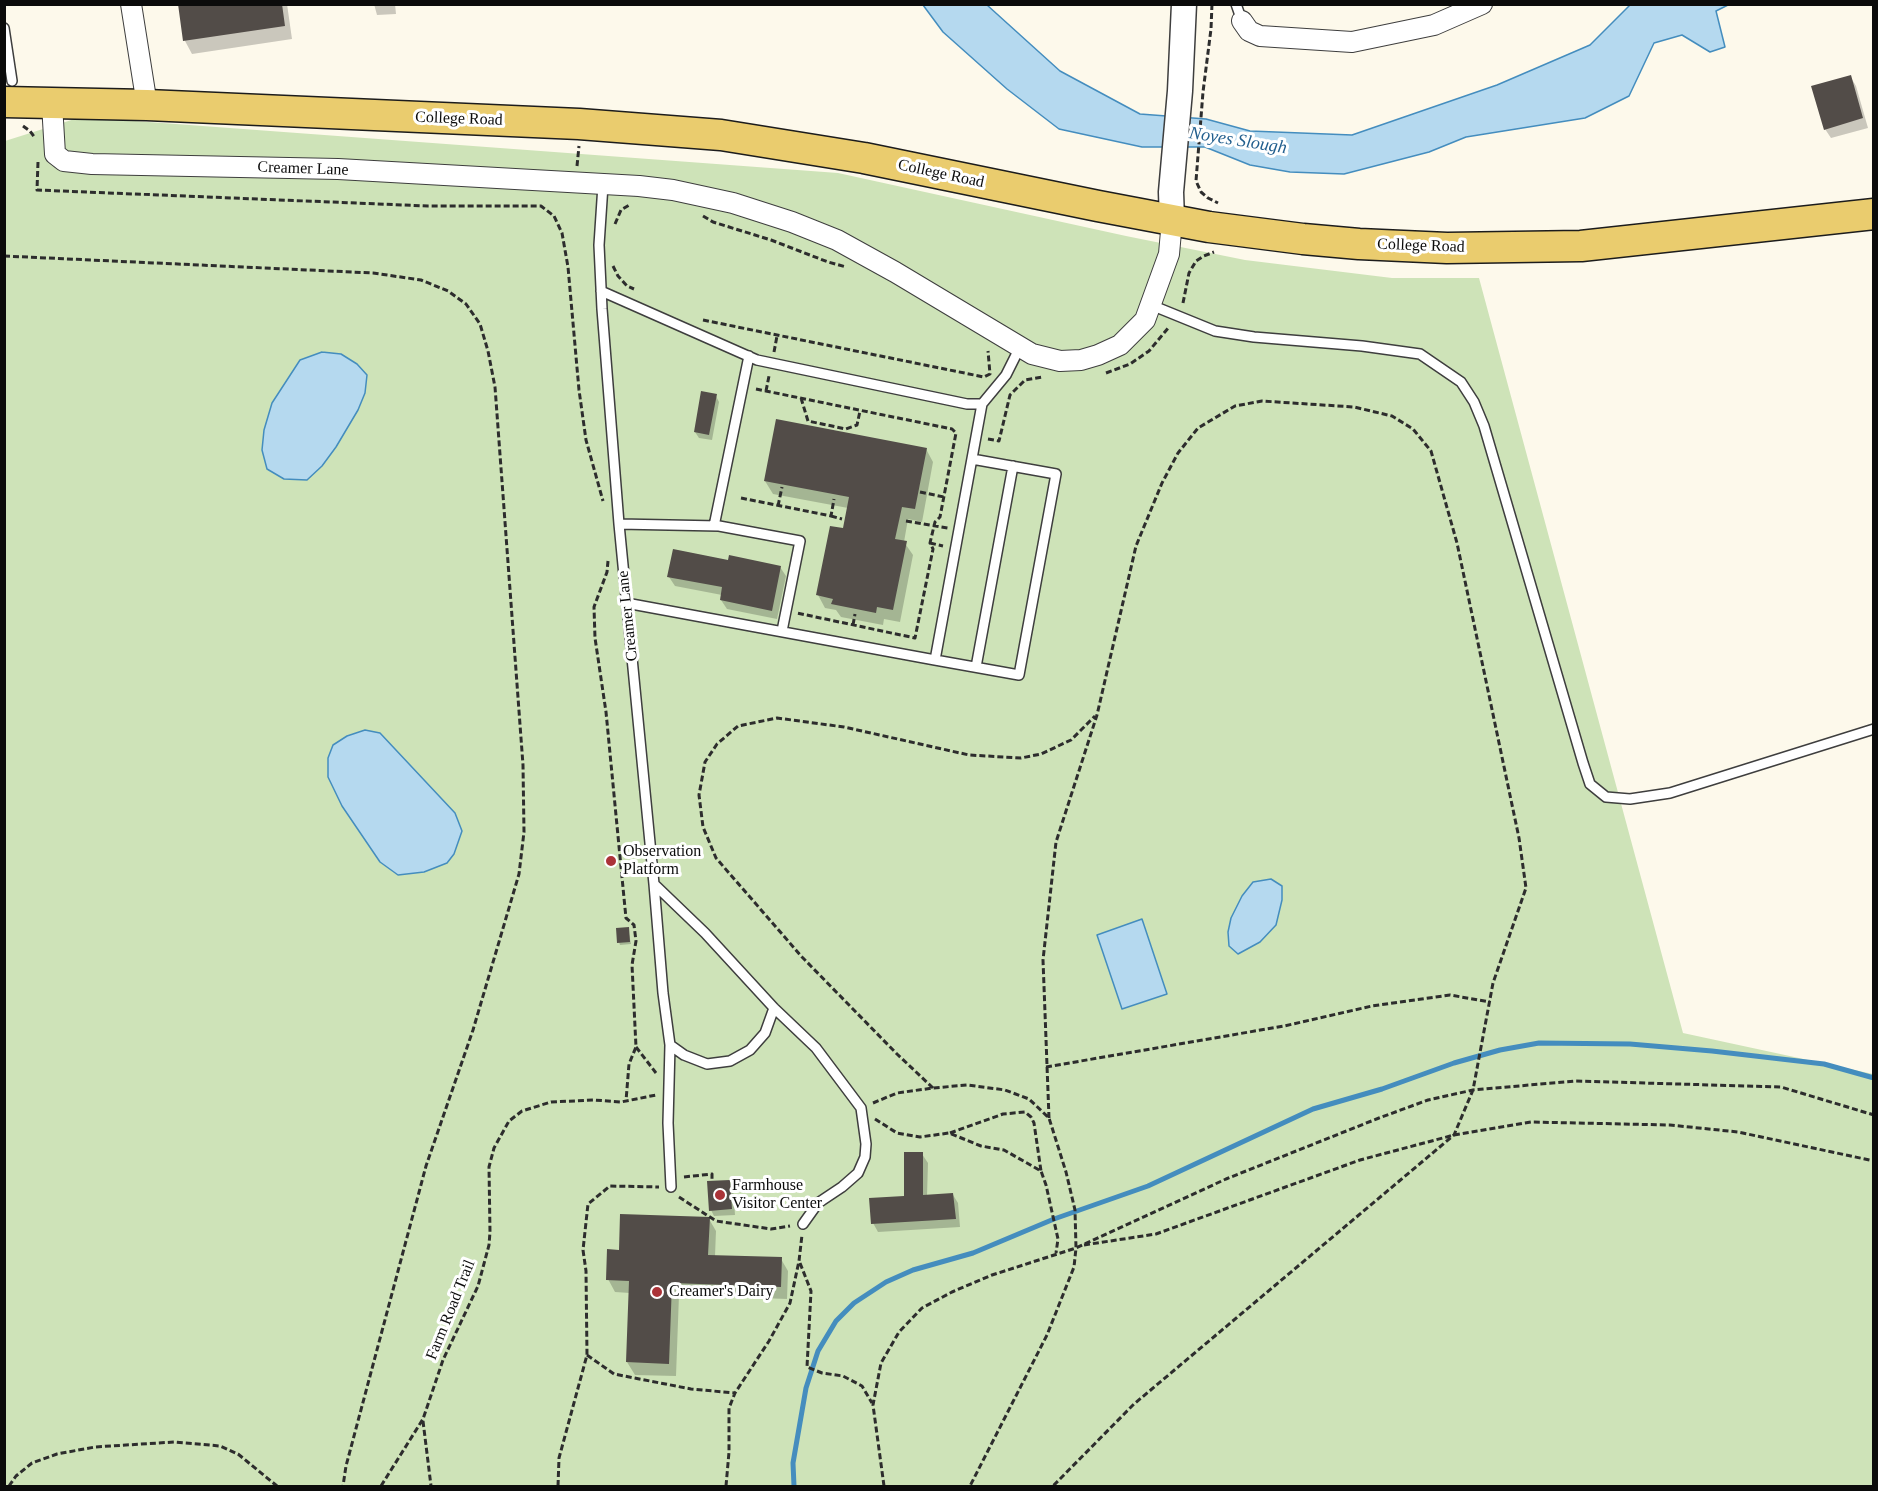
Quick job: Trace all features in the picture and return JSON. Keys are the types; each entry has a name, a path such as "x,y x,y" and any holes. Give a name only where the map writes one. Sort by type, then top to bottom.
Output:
{"main road":[{"name":"College Road","path":"12,103 147,105 579,124 721,135 864,158 1172,220 1252,233 1359,244 1447,248 1538,248 1632,242 1874,214"}],"street":[{"path":"131,4 147,105"},
{"path":"1172,220 1171,192 1185,165 1192,91 1184,4"},
{"path":"1239,13 1249,31 1260,36 1352,42 1434,25 1482,4"},
{"name":"Creamer Lane","path":"52,104 55,154 64,161 92,164 338,169 639,186 706,196 792,222 837,240 895,272 1016,356 1032,354 1060,361 1081,360 1119,345 1145,320 1169,254 1172,220"}],"lane":[{"path":"4,28 12,103"},
{"name":"Creamer Lane","path":"603,185 599,245 601,291 619,524 663,993 670,1045 670,1182"},
{"path":"601,291 757,360 967,404 982,404"},
{"path":"1152,305 1215,331 1420,354 1461,382 1474,402 1484,426 1590,784 1606,797 1630,799 1670,793 1874,729"},
{"path":"714,526 749,356"},
{"path":"935,660 982,404 1006,375 1016,356"},
{"path":"626,603 1019,675 1056,474 972,459"},
{"path":"976,667 1013,466"},
{"path":"619,524 714,526 800,541 782,631"},
{"path":"654,884 816,1048 861,1108 866,1150 858,1173 842,1188 818,1203 803,1224"},
{"path":"670,1045 684,1055 707,1064 730,1060 750,1050 765,1033 774,1008"}],"path":[{"path":"1212,4 1211,29 1192,91 1185,165 1202,192 1208,198 1223,205"},
{"path":"12,103 36,141"},
{"path":"38,153 37,190 428,206 541,206 554,216 562,233 568,267 586,440 605,511"},
{"path":"614,227 621,210 633,203"},
{"path":"695,212 713,222 771,240 828,262 853,268"},
{"path":"1103,374 1130,364 1149,351 1179,315 1189,273 1196,261 1214,252"},
{"path":"4,256 373,273 421,280 448,291 466,304 480,324 488,351 495,387 523,765 525,832 519,874 473,1030 426,1166 346,1466 343,1486"},
{"path":"612,264 618,276 627,286 635,290"},
{"path":"700,320 984,377 990,374 988,351"},
{"path":"980,346 988,351 1016,356 1032,377"},
{"path":"976,436 999,441 1010,394 1024,380 1032,377 1053,376"},
{"path":"742,386 952,429 956,433 940,517 935,522 930,543 933,549 915,638 786,611"},
{"path":"801,398 808,421 846,429 857,425 861,410"},
{"path":"970,1486 1047,1335 1074,1267 1075,1210 1049,1118 1043,960 1056,842 1097,715 1136,546 1162,483 1178,453 1198,428 1235,406 1262,400 1354,406 1392,416 1413,429 1431,451 1456,543 1519,838 1526,888 1493,983 1473,1090 1454,1135 1134,1404 1053,1486"},
{"path":"778,506 782,487"},
{"path":"920,492 944,497"},
{"path":"741,498 843,519"},
{"path":"831,516 834,499"},
{"path":"906,520 959,530"},
{"path":"609,550 607,572 594,607 626,918 634,925 636,941 632,965 636,1047 629,1064 626,1101"},
{"path":"853,625 855,614"},
{"path":"933,1088 802,957 716,858 703,827 700,806 699,795 705,762 717,744 738,726 777,718 844,727 969,755 1021,758 1041,754 1071,740 1097,715"},
{"path":"1046,1067 1284,1026 1372,1006 1450,995 1490,1002"},
{"path":"636,1047 670,1090"},
{"path":"884,1486 873,1405 881,1363 899,1332 922,1308 992,1275 1076,1248 1226,1179 1428,1100 1473,1090 1575,1081 1781,1087 1874,1115"},
{"path":"861,1108 897,1093 967,1085 1005,1090 1029,1099 1049,1118"},
{"name":"Farm Road Trail","path":"381,1486 423,1419 443,1360 477,1286 489,1245 489,1167 500,1135 509,1121 522,1112 551,1102 626,1101 652,1097 670,1090"},
{"path":"861,1108 897,1133 920,1137 950,1133 1003,1114 1025,1112 1034,1123 1041,1171 1058,1239 1056,1254"},
{"path":"1081,1245 1156,1234 1360,1160 1454,1135 1531,1122 1670,1125 1738,1132 1874,1161"},
{"path":"950,1133 981,1146 1004,1150 1041,1171"},
{"path":"558,1486 559,1458 587,1355 586,1271 583,1250 588,1204 610,1186 670,1182 712,1174 712,1181"},
{"path":"670,1182 678,1197 717,1221 771,1229 803,1224 799,1261 790,1303 769,1341 735,1393 729,1408 726,1486"},
{"path":"799,1261 811,1291 807,1367 822,1373 843,1376 862,1386 873,1405"},
{"path":"587,1355 614,1374 692,1389 735,1393"},
{"path":"423,1419 431,1486"},
{"path":"9,1486 16,1476 32,1463 57,1454 95,1447 174,1442 220,1446 238,1454 277,1486"}],"green space":[{"path":"81,117 838,173 1245,260 1392,278 1479,278 1683,1033 1873,1074 1873,1486 5,1486 5,141"}],"water":[{"name":"Noyes Slough","path":"923,5 987,5 1060,71 1140,114 1206,119 1250,131 1352,135 1497,85 1590,45 1630,5 1728,5 1716,11 1725,47 1710,52 1682,35 1654,43 1629,96 1585,118 1466,137 1429,152 1344,174 1290,172 1250,165 1205,147 1142,147 1059,129 1007,89 943,32"},
{"path":"322,352 341,354 357,364 367,375 365,393 358,410 322,466 307,480 284,479 267,469 262,450 264,430 272,403 300,360"},
{"path":"365,730 380,733 455,813 462,831 454,854 447,863 424,872 398,875 380,862 342,806 328,777 328,758 333,745 347,736"},
{"path":"1271,879 1282,886 1282,900 1276,925 1260,942 1238,954 1229,946 1228,932 1231,918 1242,896 1253,882"},
{"path":"1142,919 1167,994 1122,1009 1097,935"}],"building":[{"path":"178,4 282,4 285,26 183,41"},
{"path":"1851,75 1863,118 1824,130 1811,86"},
{"path":"701,391 717,394 709,435 694,432"},
{"path":"776,419 927,448 915,509 902,507 895,539 907,541 893,610 877,607 876,613 831,604 833,599 816,595 830,526 843,528 849,497 764,481"},
{"path":"673,549 728,560 729,555 781,566 772,611 720,600 722,587 667,577"},
{"path":"629,927 630,942 617,943 616,928"},
{"path":"904,1152 923,1152 923,1195 953,1193 956,1219 871,1224 869,1198 904,1196"},
{"name":"Farmhouse Visitor Center","path":"730,1180 732,1209 709,1211 707,1181"},
{"name":"Creamer's Dairy","path":"620,1214 710,1217 708,1255 782,1257 781,1287 672,1283 669,1364 626,1362 629,1281 606,1280 607,1249 619,1250"}],"waterway":[{"path":"794,1486 793,1463 806,1388 818,1351 836,1321 854,1303 886,1282 913,1270 973,1253 1054,1219 1148,1186 1313,1109 1382,1089 1454,1063 1500,1050 1539,1043 1630,1044 1712,1051 1824,1064 1874,1078"}],"place":[{"name":"Observation Platform","path":"611,861"},
{"name":"Farmhouse Visitor Center","path":"720,1195"},
{"name":"Creamer's Dairy","path":"657,1292"}]}
